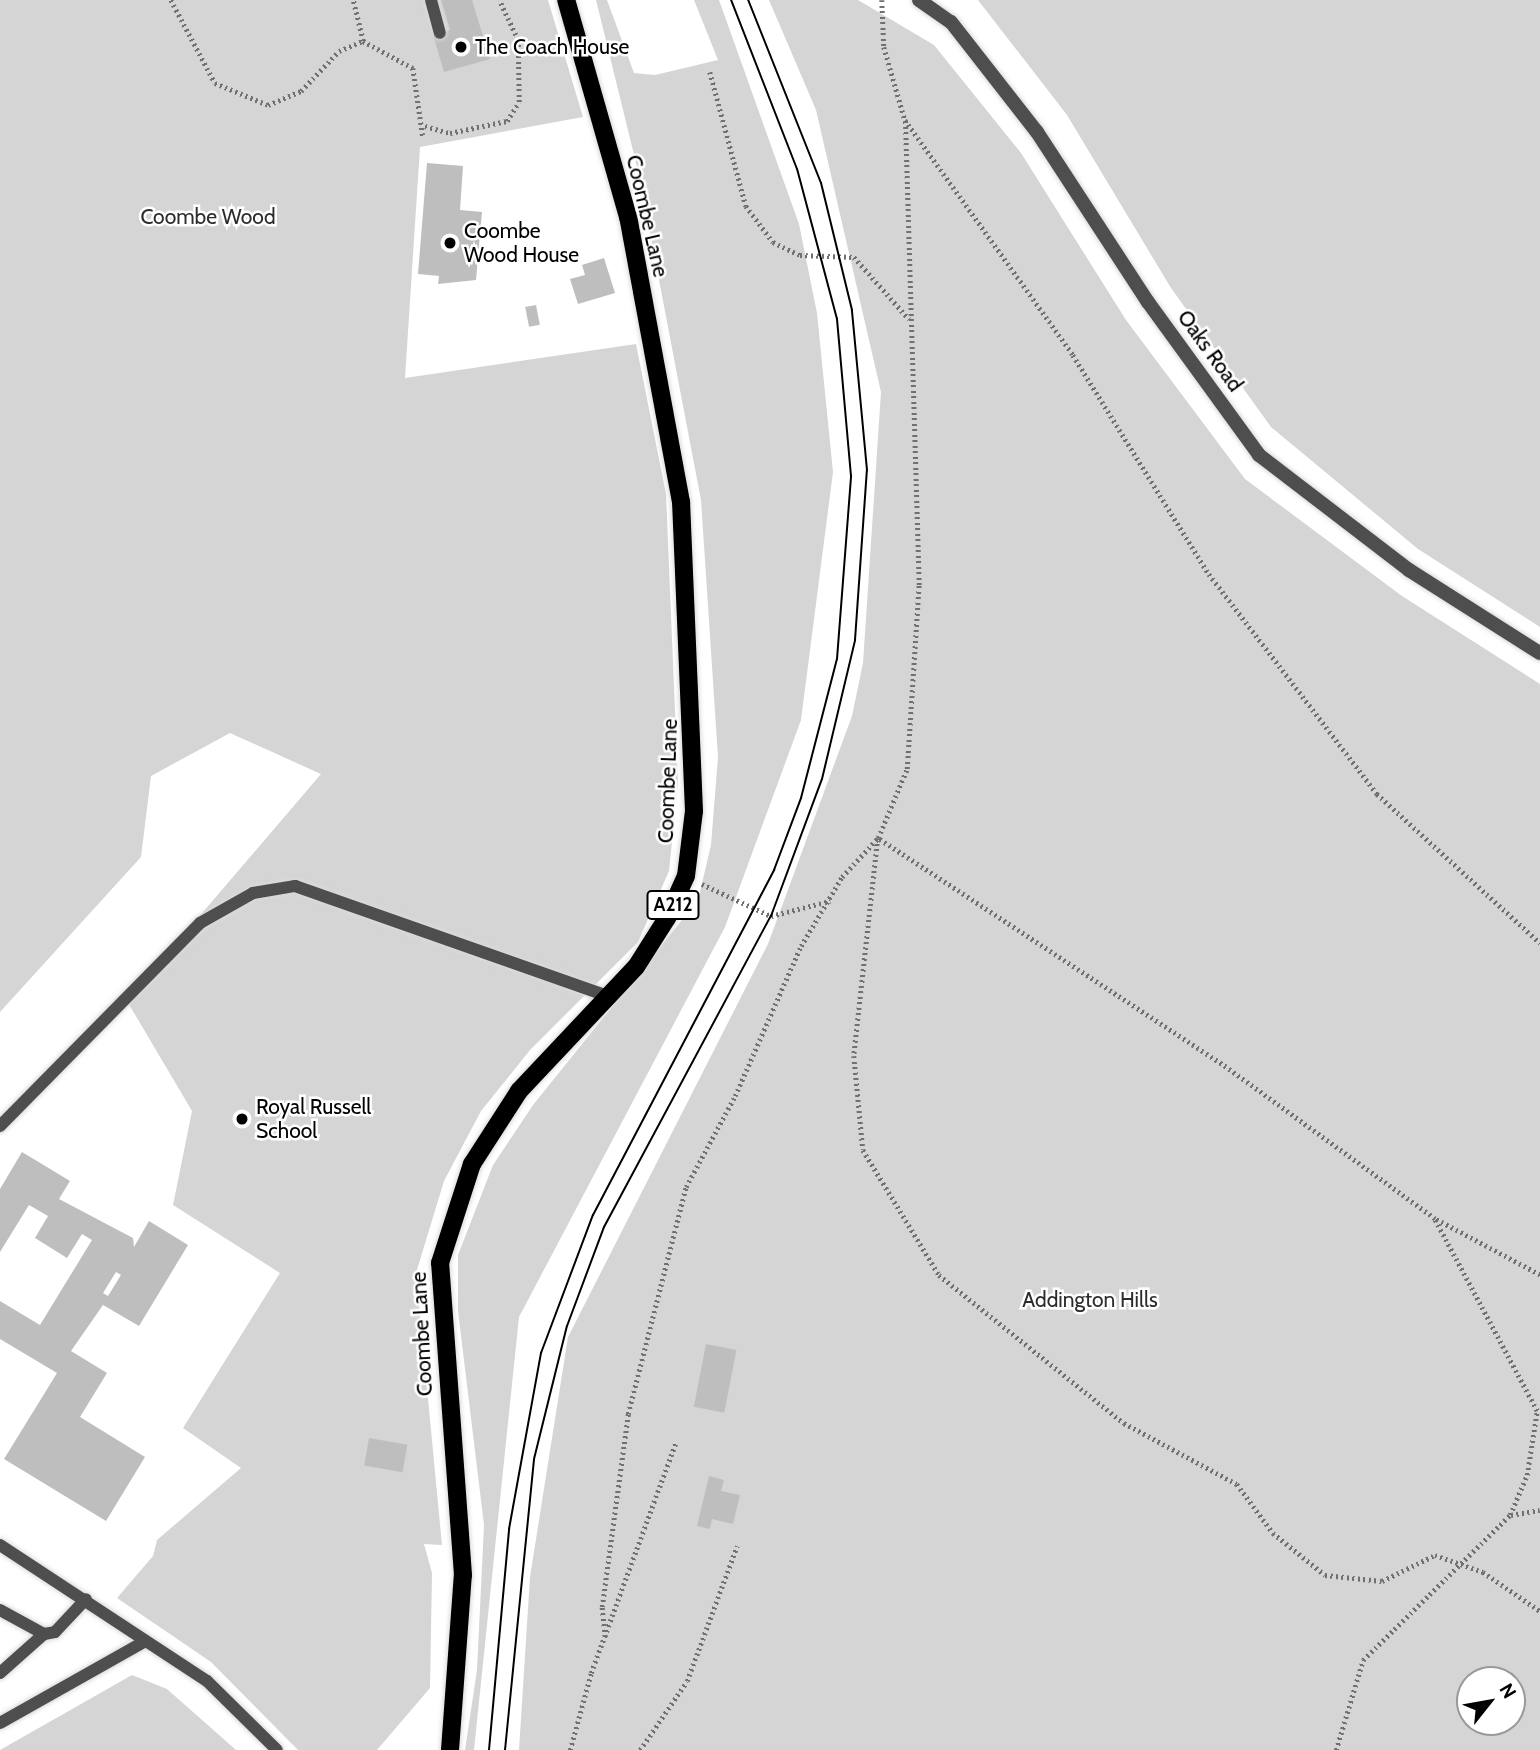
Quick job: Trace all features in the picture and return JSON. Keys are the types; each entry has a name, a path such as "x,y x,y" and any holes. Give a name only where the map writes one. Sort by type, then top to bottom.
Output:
{"main road":[{"name":"Coombe Lane","path":"450,1750 463,1575 440,1264 472,1164 519,1091 611,997 644,957 686,876 694,811 693,715 681,502 628,217 566,0"}],"street":[{"name":"Oaks Road","path":"919,0 951,22 1037,132 1148,302 1259,455 1409,570 1540,653"}],"lane":[{"path":"431,0 440,33"},
{"path":"0,1126 201,922 253,893 295,886 611,997"},
{"path":"0,1545 207,1681 277,1750"},
{"path":"0,1672 44,1634 55,1632 86,1599"},
{"path":"0,1610 44,1634"},
{"path":"0,1723 144,1642"}],"path":[{"path":"171,0 215,83 256,103 268,105 301,91 339,51 363,41"},
{"path":"353,0 363,41 413,68 425,126 423,136"},
{"path":"425,126 450,133 507,121 519,102 518,40 499,0"},
{"path":"605,1637 602,1607 628,1414 686,1186 735,1097 801,946 830,901 878,838 907,769 919,585 905,120 884,47 882,0"},
{"path":"710,72 746,206 773,242 800,255 854,257 909,320"},
{"path":"905,120 1073,355 1209,574 1368,783 1540,943"},
{"path":"878,838 1215,1059 1435,1220 1540,1275"},
{"path":"878,838 854,1056 863,1150 939,1275 1124,1423 1237,1484 1273,1533 1325,1576 1382,1581 1434,1555 1483,1572 1540,1611"},
{"path":"686,876 771,916 830,901"},
{"path":"1336,1750 1363,1660 1510,1515 1527,1475 1537,1411 1435,1220"},
{"path":"570,1750 605,1637 676,1442"},
{"path":"1510,1515 1540,1510"},
{"path":"640,1750 687,1681 737,1546"}],"green space":[{"name":"Coombe Wood","path":"0,0 548,0 583,117 420,147 405,378 636,344 666,494 678,784 669,871 638,942 530,1050 481,1111 444,1181 416,1273 442,1545 424,1544 432,1573 430,1688 377,1750 298,1750 211,1662 117,1598 153,1556 157,1540 241,1468 183,1428 280,1273 173,1205 192,1111 127,1001 321,774 230,733 151,776 141,857 0,1012"},
{"path":"596,0 607,0 634,73 655,75 718,60 694,0 719,0 799,224 817,313 833,472 801,720 725,927 519,1317 474,1750 465,1750 477,1670 484,1525 458,1311 458,1255 493,1165 533,1105 698,900 711,845 718,757 701,500 639,175"},
{"name":"Addington Hills","path":"769,0 858,0 934,45 1021,153 1126,320 1245,479 1402,596 1540,684 1540,1750 519,1750 530,1577 568,1337 768,944 852,716 863,663 881,392 816,110"},
{"path":"978,0 1540,0 1540,627 1418,549 1271,427 1171,288 1067,115"},
{"path":"132,1675 167,1689 236,1750 0,1750"}],"building":[{"name":"The Coach House","path":"441,0 472,0 490,59 444,72 433,35 450,30"},
{"name":"Coombe Wood House","path":"427,163 463,166 460,210 482,212 476,280 438,284 439,276 418,274"},
{"path":"604,258 615,293 578,304 570,279 585,275 582,265"},
{"path":"536,305 540,325 529,327 525,307"},
{"path":"22,1152 70,1181 59,1199 133,1238 134,1247 149,1221 188,1245 139,1326 103,1305 71,1351 107,1373 80,1417 145,1457 106,1521 4,1459 57,1373 0,1339 0,1301 40,1325 92,1240 82,1234 67,1258 35,1238 48,1216 29,1205 0,1252 0,1189","holes":["116,1272 121,1275 108,1296 103,1293"]},
{"path":"706,1344 736,1350 724,1413 694,1407"},
{"path":"369,1438 407,1445 403,1472 364,1466"},
{"path":"709,1476 724,1480 721,1491 740,1495 733,1524 712,1519 710,1529 697,1526"}],"tram line":[{"path":"489,1750 509,1529 541,1353 593,1215 774,870 801,798 837,659 851,476 837,319 797,169 731,0"},
{"path":"505,1750 534,1459 567,1326 604,1227 771,916 822,779 855,640 867,470 852,310 821,183 748,0"}],"place":[{"name":"The Coach House","path":"461,47"},
{"name":"Coombe Wood House","path":"450,243"},
{"name":"Royal Russell School","path":"242,1119"}]}
